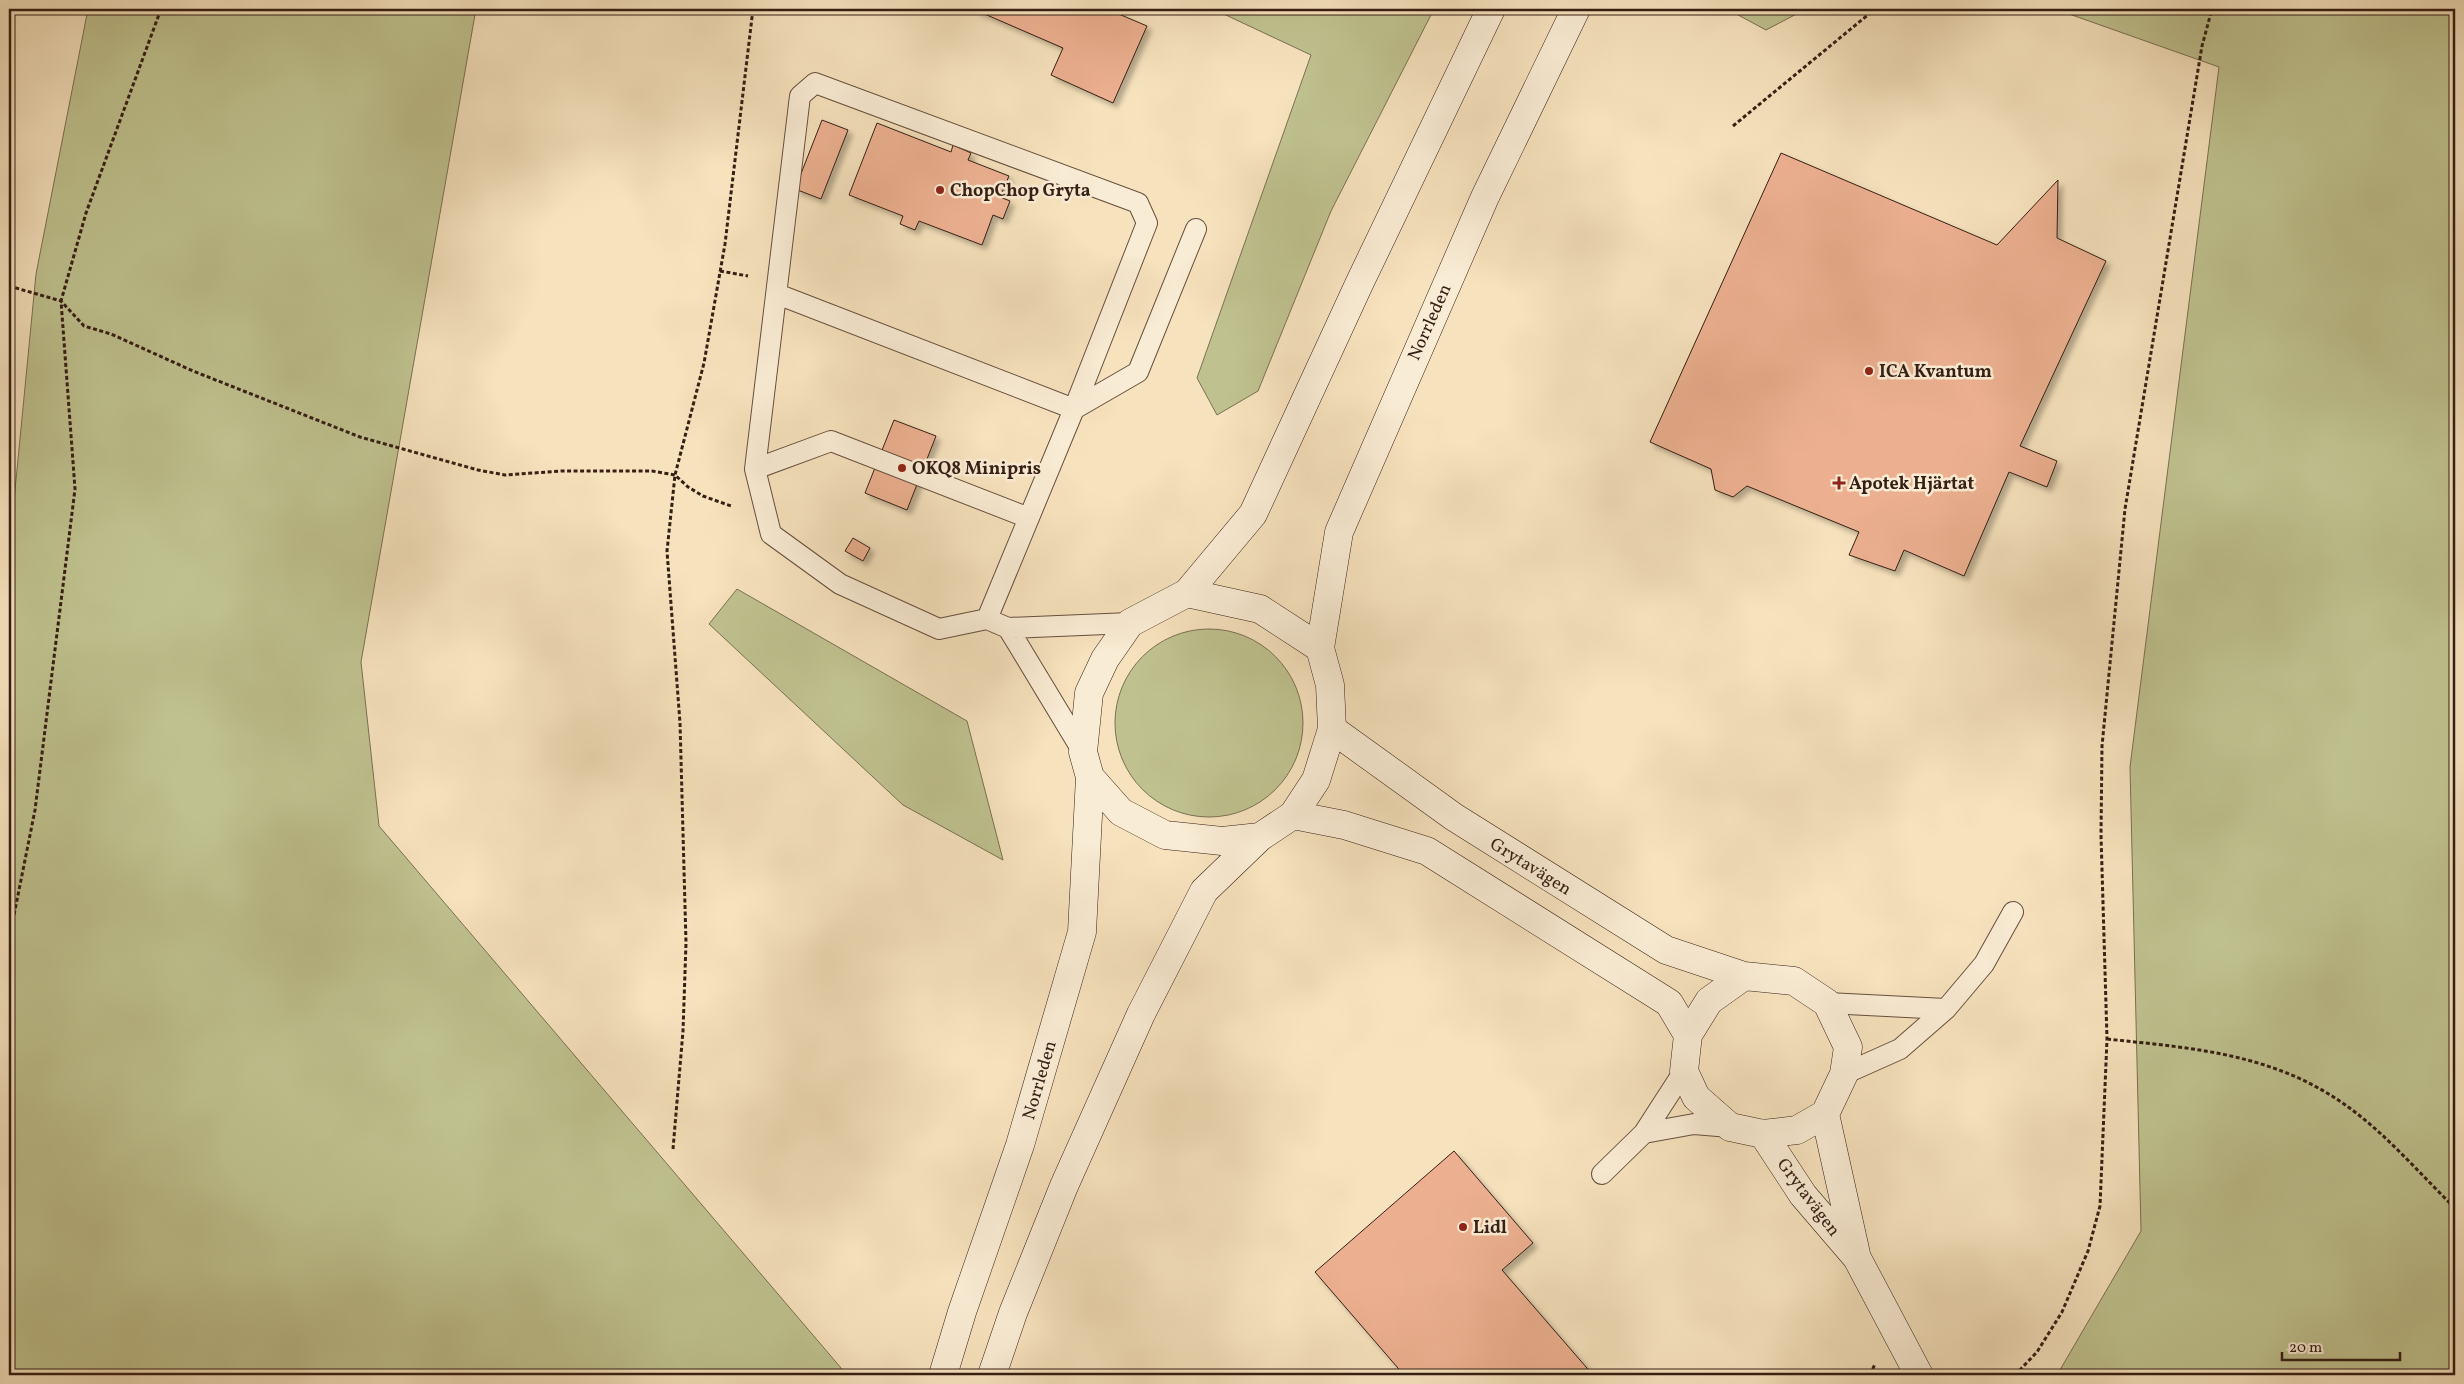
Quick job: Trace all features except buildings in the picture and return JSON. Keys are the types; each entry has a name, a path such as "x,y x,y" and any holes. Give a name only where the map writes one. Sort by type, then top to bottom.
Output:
{"main road":[{"path":"1130,623 1188,593 1253,514 1360,282 1491,9"},
{"name":"Norrleden","path":"1320,648 1339,532 1485,197 1576,9"},
{"path":"992,1375 1013,1313 1064,1186 1141,1014 1204,890 1260,837 1293,815 1316,780 1332,729 1330,685 1320,648 1260,609 1188,593"},
{"name":"Norrleden","path":"943,1375 962,1312 1020,1144 1082,932 1089,693 1105,659 1130,623"},
{"name":"Grytavägen","path":"1332,729 1454,817 1666,950 1744,976"},
{"path":"1087,764 1122,812 1165,835 1222,841 1260,837"},
{"path":"1293,815 1344,825 1427,851 1669,1003 1688,1035"},
{"path":"1744,976 1794,981 1827,1003 1848,1047 1844,1074 1825,1114 1797,1130 1763,1134 1730,1126 1696,1097 1684,1070 1688,1035 1709,1001 1744,976"},
{"name":"Grytavägen","path":"1825,1114 1857,1258"},
{"name":"Grytavägen","path":"1763,1134 1803,1195 1857,1258 1918,1375"}],"lane":[{"path":"987,619 1074,409 1147,223 1138,203 815,83 800,96 755,469 771,534 840,584 939,629 987,619 1008,628 1130,623"},
{"path":"1074,409 1138,372 1196,228"},
{"path":"777,294 1074,409"},
{"path":"755,469 832,441 1029,518"},
{"path":"1008,628 1087,764"},
{"path":"1844,1074 1900,1049 1946,1009 1984,964 2012,912"},
{"path":"1827,1003 1946,1009"},
{"path":"1602,1174 1644,1133 1684,1070"},
{"path":"1644,1133 1694,1124 1730,1126"}],"path":[{"path":"9,940 35,810 75,489 61,301 86,213 160,9"},
{"path":"673,1149 683,1031 686,943 680,723 667,551 675,474 704,363 725,244 754,9"},
{"path":"1733,126 1875,9"},
{"path":"2015,1375 2037,1352 2062,1312 2088,1251 2100,1206 2106,1039 2101,835 2102,746 2125,509 2202,46 2212,9"},
{"path":"9,286 61,301 84,326 111,334 277,406 360,437 478,470 505,475 561,471 652,471 675,474 688,487 703,496 752,512 765,509"},
{"path":"2106,1039 2208,1050 2263,1064 2312,1085 2361,1116 2455,1208"}],"green space":[{"path":"88,9 476,9 361,662 379,826 847,1375 9,1375 9,552 36,274"},
{"path":"1213,9 1434,9 1331,211 1258,391 1217,415 1197,378 1311,55"},
{"path":"1727,9 1806,9 1766,30"},
{"path":"2055,9 2455,9 2455,1375 2057,1375 2141,1231 2130,767 2219,67"},
{"path":"737,589 967,721 1003,860 903,805 709,624"},
{"path":"1200,629 1218,629 1236,633 1253,640 1269,650 1282,663 1296,687 1303,714 1303,732 1296,759 1282,783 1269,796 1253,806 1236,813 1218,817 1200,817 1182,813 1165,806 1149,796 1136,783 1126,767 1119,750 1115,732 1115,714 1119,696 1126,679 1136,663 1149,650 1165,640 1182,633"}],"place":[{"name":"ChopChop Gryta","path":"940,190"},
{"name":"ICA Kvantum","path":"1869,371"},
{"name":"OKQ8 Minipris","path":"902,468"},
{"name":"Apotek Hjärtat","path":"1839,483"},
{"name":"Lidl","path":"1463,1227"}]}
